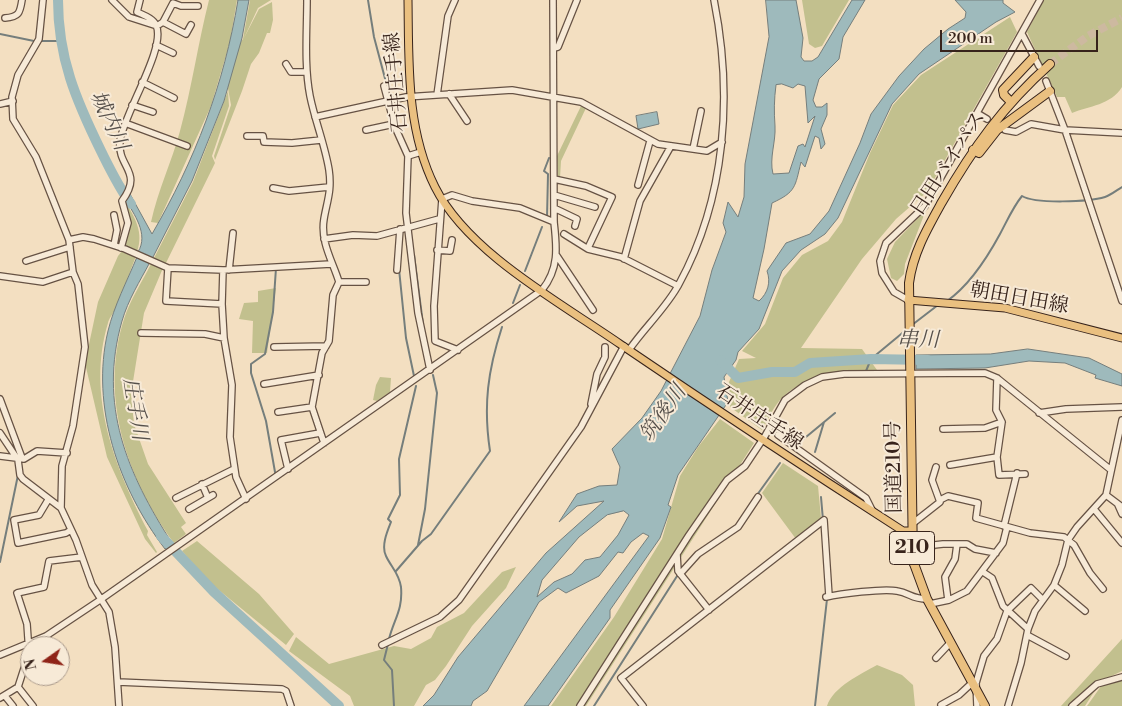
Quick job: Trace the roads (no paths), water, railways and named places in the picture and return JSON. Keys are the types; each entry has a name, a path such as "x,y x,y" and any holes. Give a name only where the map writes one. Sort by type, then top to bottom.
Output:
{"highway":[{"path":"1011,102 1004,95 1003,90 1034,57"},
{"name":"日田バイパス","path":"908,300 914,254 973,150 1011,102 1050,64"},
{"path":"973,150 979,153 983,150 997,130 1050,91"},
{"name":"国道210号","path":"908,300 914,564 928,601 984,706"}],"main road":[{"name":"石井庄手線","path":"408,0 411,97 421,152 442,199 466,230 492,254 542,290 759,438 905,532 912,528"},
{"name":"朝田日田線","path":"908,300 1004,308 1122,338"}],"street":[{"path":"5,18 16,17 20,14 22,0"},
{"path":"43,0 38,41 18,75 13,101 13,118 36,157 69,240 73,272 83,314 85,347 83,374 67,453 62,466 61,508 100,600 109,612 112,625 119,706"},
{"path":"112,0 129,18 157,26 164,22 173,3 182,6 198,6"},
{"path":"123,248 128,223 122,201 129,192 132,174 124,162 120,149 125,124 156,45 157,26 154,21 137,12 140,0"},
{"path":"308,0 307,72 309,95 329,170 328,207 324,220 324,239 331,264 339,282 333,295 332,324 322,353 312,408 324,443"},
{"path":"437,95 448,16 455,0"},
{"path":"46,636 246,499 542,290 554,270 557,256 554,222 553,0"},
{"path":"554,48 558,47 577,0"},
{"path":"382,645 440,617 459,600 590,414 629,350 678,286 708,220 722,142 721,42 714,0"},
{"path":"908,300 894,292 882,273 880,261 886,243 926,206 1040,0"},
{"path":"164,22 186,34 191,25"},
{"path":"1022,34 1039,66"},
{"path":"156,45 173,53"},
{"path":"286,64 291,72 307,72"},
{"path":"1046,81 1065,130 1122,301"},
{"path":"142,82 174,98"},
{"path":"384,86 394,124 408,156 406,213 430,370"},
{"path":"315,117 411,97 507,90 581,102 658,144 707,151 722,142"},
{"path":"449,94 467,121"},
{"path":"0,104 13,101"},
{"path":"132,105 153,112"},
{"path":"693,149 701,111"},
{"path":"977,113 987,119"},
{"path":"125,124 187,146"},
{"path":"366,130 394,124"},
{"path":"1005,130 1016,132 1031,124 1065,130 1122,133"},
{"path":"247,136 263,136 264,142 292,143 321,140"},
{"path":"638,186 650,141"},
{"path":"624,259 640,201 672,146"},
{"path":"408,156 421,152"},
{"path":"554,179 586,186 612,197 588,248"},
{"path":"273,188 289,191 329,187"},
{"path":"435,341 437,250 442,199 452,195 472,201 520,208 554,222"},
{"path":"554,195 594,207"},
{"path":"554,208 578,219 574,226"},
{"path":"114,214 116,230 114,245"},
{"path":"324,239 352,235 377,236 439,219"},
{"path":"397,270 400,229"},
{"path":"233,233 222,304 224,338 231,370 230,436 234,469 246,499"},
{"path":"564,234 588,248 624,259 678,286"},
{"path":"69,240 83,237 114,245 165,267 226,270 331,264"},
{"path":"437,250 450,251 452,240"},
{"path":"26,261 70,247"},
{"path":"557,256 593,310"},
{"path":"165,267 166,301 222,304"},
{"path":"0,276 43,282 73,272"},
{"path":"339,282 366,282"},
{"path":"141,333 205,334 224,338"},
{"path":"425,340 435,341 458,350"},
{"path":"274,347 326,346"},
{"path":"590,414 597,374 606,357 605,347"},
{"path":"580,706 677,554 727,480 745,466 759,438 785,400 804,384 822,377 844,374 985,373 997,378 1111,470"},
{"path":"264,384 319,376"},
{"path":"997,378 996,410 1002,422 996,457 999,474 1026,474"},
{"path":"0,399 20,475 48,500 61,508"},
{"path":"1039,413 1066,408 1122,407"},
{"path":"278,412 312,408"},
{"path":"1008,706 1022,663 1027,632 1035,611 1054,585 1064,558 1068,540 1106,495 1122,420"},
{"path":"943,428 985,428 1002,422"},
{"path":"0,433 17,458"},
{"path":"288,469 281,440 320,433"},
{"path":"778,435 866,498 873,512"},
{"path":"0,456 24,459 37,451 67,453"},
{"path":"950,465 996,457"},
{"path":"936,467 932,480 940,500"},
{"path":"176,498 234,469"},
{"path":"643,706 621,678 823,521 828,597 897,590 915,599 928,601 948,600 966,591 984,572 986,564 1004,543 1017,473"},
{"path":"189,509 210,496 202,484"},
{"path":"1106,495 1120,506 1122,514"},
{"path":"912,528 940,500 948,496 978,503 976,518 1030,533 1064,537 1074,545 1090,573 1103,589"},
{"path":"679,572 698,554 738,527 758,497"},
{"path":"48,500 44,509 37,516 14,520 18,543 66,533 70,530"},
{"path":"1094,509 1122,543"},
{"path":"948,600 945,577 955,559 957,544"},
{"path":"914,564 934,545 967,544 975,550 996,553"},
{"path":"677,554 679,572 709,610"},
{"path":"28,636 27,624 17,593 44,587 49,561 82,556"},
{"path":"984,572 992,578 1007,611 1027,632 1066,656"},
{"path":"1054,585 1084,611"},
{"path":"976,706 974,685 979,669 984,656 997,639 1007,611 1031,588 1042,600"},
{"path":"936,658 951,642"},
{"path":"0,655 20,648"},
{"path":"1072,706 1097,684 1122,677"},
{"path":"13,706 3,697 18,688 20,682"},
{"path":"118,682 282,689 286,691 291,706"},
{"path":"941,705 974,685"},
{"path":"18,688 32,706"}],"water":[{"path":"238,0 249,0 242,38 224,101 192,181 152,259 138,252 142,238 141,231 125,199 130,194 152,234 182,178 206,121 225,62"},
{"name":"筑後川","path":"766,0 796,0 803,38 801,57 804,61 812,61 818,57 852,0 865,0 843,37 839,59 819,79 813,100 816,107 822,107 827,103 827,115 821,129 825,144 821,149 819,138 815,136 805,167 801,162 793,188 786,195 772,203 753,298 759,301 768,287 767,271 786,243 810,234 829,211 871,114 899,76 924,49 965,18 966,12 955,0 1003,0 1003,3 1015,12 996,22 919,74 892,104 838,218 825,234 801,250 782,271 759,329 738,352 736,360 724,377 728,402 678,475 668,505 671,507 660,538 610,610 610,618 548,706 524,706 649,536 643,533 631,542 623,553 618,552 599,576 566,593 558,588 539,602 487,691 473,701 471,706 423,706 434,695 458,657 546,553 604,501 577,506 559,522 577,494 599,486 617,485 620,467 612,449 642,418 661,391 700,316 712,270 726,232 723,223 728,202 738,217 744,197 745,164 769,37","holes":["782,84 793,88 798,84 805,86 808,123 815,116 805,147 803,144 798,146 789,173 773,174 775,90 776,85","624,511 629,515 618,535 600,557 585,560 572,574 554,582 537,597 542,580 579,537 607,515"]},
{"path":"657,112 659,124 638,129 636,116"},
{"path":"137,257 150,262 131,298 122,321 115,352 113,381 115,410 130,464 142,491 172,543 165,549 134,500 122,473 112,446 103,388 103,359 108,331 117,303"},
{"path":"1028,349 1089,358 1122,374 1122,386 1095,378 1096,375 1065,363 1029,361 985,368 916,369 916,355 990,354"}],"waterway":[{"name":"城内川","path":"58,0 61,41 76,96 108,165 131,204"},
{"path":"368,0 374,37 387,86"},
{"path":"0,34 34,41 62,41"},
{"path":"547,218 548,174 544,171 549,158"},
{"path":"947,301 963,287 977,270 1022,196 1029,199 1050,201 1087,200 1105,197 1122,187"},
{"path":"525,271 542,227"},
{"path":"414,255 423,324"},
{"path":"275,472 266,421 251,373 251,364 265,354 273,312 276,268"},
{"path":"399,269 406,338 414,376"},
{"path":"513,303 520,285"},
{"path":"912,325 938,305"},
{"path":"396,571 422,541 431,534 490,451 487,418 488,388 493,358 502,327"},
{"path":"866,371 871,359 906,330"},
{"name":"串川","path":"720,360 738,378 772,372 795,372 810,363 871,359 928,360"},
{"path":"418,545 425,509 437,393 433,375"},
{"path":"389,639 401,602 401,587 397,574 386,556 384,543 391,522 388,519 400,495 399,459 416,386"},
{"path":"800,442 835,413"},
{"path":"815,452 824,422"},
{"path":"757,495 780,463"},
{"path":"0,562 18,475"},
{"path":"821,497 823,520"},
{"name":"庄手川","path":"161,536 214,592 339,706"},
{"path":"594,706 679,573"},
{"path":"815,706 827,599"},
{"path":"388,644 384,660 392,670 394,706"}],"tunnel":[{"path":"1050,64 1088,36 1122,18"}]}
